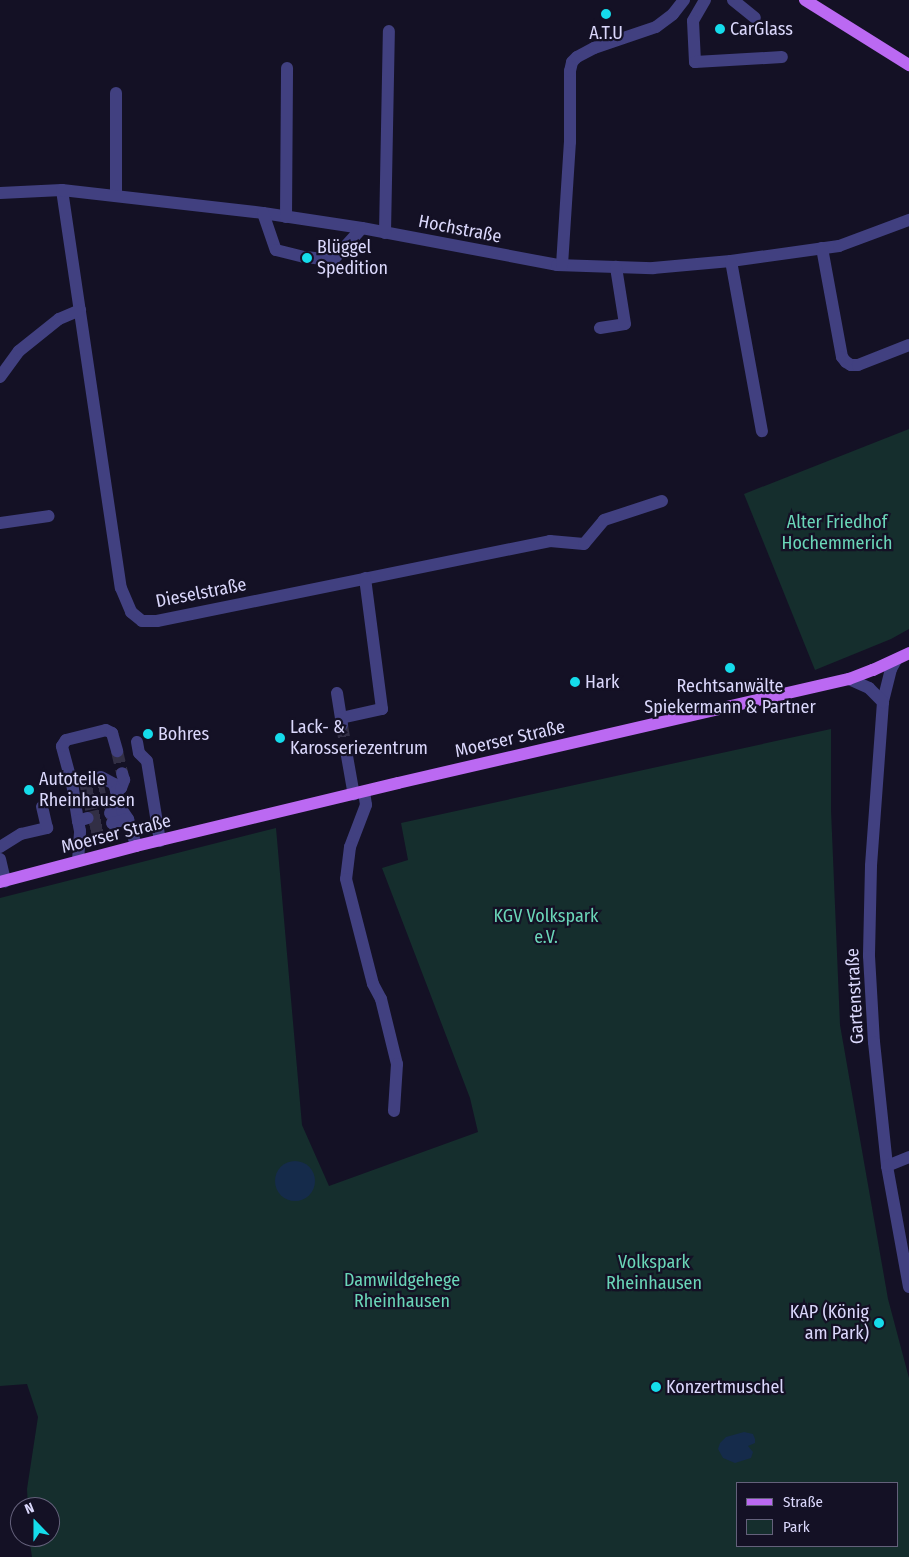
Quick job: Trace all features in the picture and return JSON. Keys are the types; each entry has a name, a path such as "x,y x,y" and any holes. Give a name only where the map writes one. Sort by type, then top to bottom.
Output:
{"main road":[{"path":"805,0 819,4 909,65"},
{"name":"Moerser Straße","path":"2,881 160,840 849,679 909,653"}],"street":[{"path":"562,265 570,142 570,70 572,62 577,56 594,48 656,27 673,14 684,0"},
{"path":"705,0 693,21 696,62 782,57"},
{"path":"733,0 756,18"},
{"path":"385,233 389,31"},
{"path":"286,217 288,68"},
{"path":"116,93 116,196"},
{"name":"Hochstraße","path":"0,193 62,190 263,213 362,228 459,248 562,265 616,267 653,268 731,261 839,246 909,220"},
{"name":"Dieselstraße","path":"62,190 121,588 131,612 142,621 157,621 550,540 584,544 604,520 662,500"},
{"path":"263,213 276,250 306,257 333,260 362,228"},
{"path":"822,248 842,357 846,362 858,365 909,345"},
{"path":"731,261 762,431"},
{"path":"600,328 625,324 616,267"},
{"path":"0,377 19,351 59,319 80,310"},
{"path":"0,523 48,516"},
{"path":"337,693 342,721 382,710 365,578"},
{"name":"Gartenstraße","path":"896,660 891,669 883,702 871,866 869,956 874,1042 887,1166 909,1287"},
{"path":"849,679 869,688 883,702"},
{"path":"78,861 84,824 78,794 68,770 62,746 66,740 106,730 112,734 117,751"},
{"path":"137,742 139,753 147,761 160,840"},
{"path":"348,756 359,793 366,805 350,847 346,879 373,984 381,999 396,1064 394,1111"},
{"path":"122,773 124,780 121,788 110,789 118,816 136,846"},
{"path":"0,847 22,834 47,828 42,807"},
{"path":"0,859 2,881"},
{"path":"887,1166 909,1157"}],"green space":[{"name":"Alter Friedhof Hochemmerich","path":"909,429 909,629 891,639 815,670 744,494"},
{"name":"Volkspark Rheinhausen","path":"831,729 831,810 840,1025 888,1299 909,1378 909,1557 32,1557 30,1547 60,1547 60,1497 27,1497 38,1417 27,1384 0,1386 0,898 276,828 302,1125 329,1186 478,1132 470,1098 382,868 408,860 401,823"}],"water":[{"path":"299,1161 306,1164 312,1170 315,1181 314,1189 306,1198 299,1201 291,1201 284,1198 276,1189 275,1177 278,1170 287,1162"},
{"path":"744,1432 753,1434 755,1439 755,1443 748,1446 753,1452 751,1458 735,1463 723,1458 718,1449 720,1443 726,1437"}],"tunnel":[{"path":"342,725 347,756"},
{"path":"117,751 122,773"},
{"path":"79,782 101,777"},
{"path":"81,792 104,787"},
{"path":"84,805 107,800"},
{"path":"88,818 110,813"},
{"path":"90,828 112,823"}],"place":[{"name":"A.T.U","path":"606,14"},
{"name":"CarGlass","path":"720,29"},
{"name":"Blüggel Spedition","path":"307,258"},
{"name":"Rechtsanwälte Spiekermann & Partner","path":"730,668"},
{"name":"Hark","path":"575,682"},
{"name":"Bohres","path":"148,734"},
{"name":"Lack- & Karosseriezentrum","path":"280,738"},
{"name":"Autoteile Rheinhausen","path":"29,790"},
{"name":"KAP (König am Park)","path":"879,1323"},
{"name":"Konzertmuschel","path":"656,1387"}],"park label":[{"name":"KGV Volkspark e.V.","path":"546,928"},
{"name":"Damwildgehege Rheinhausen","path":"402,1291"}]}
